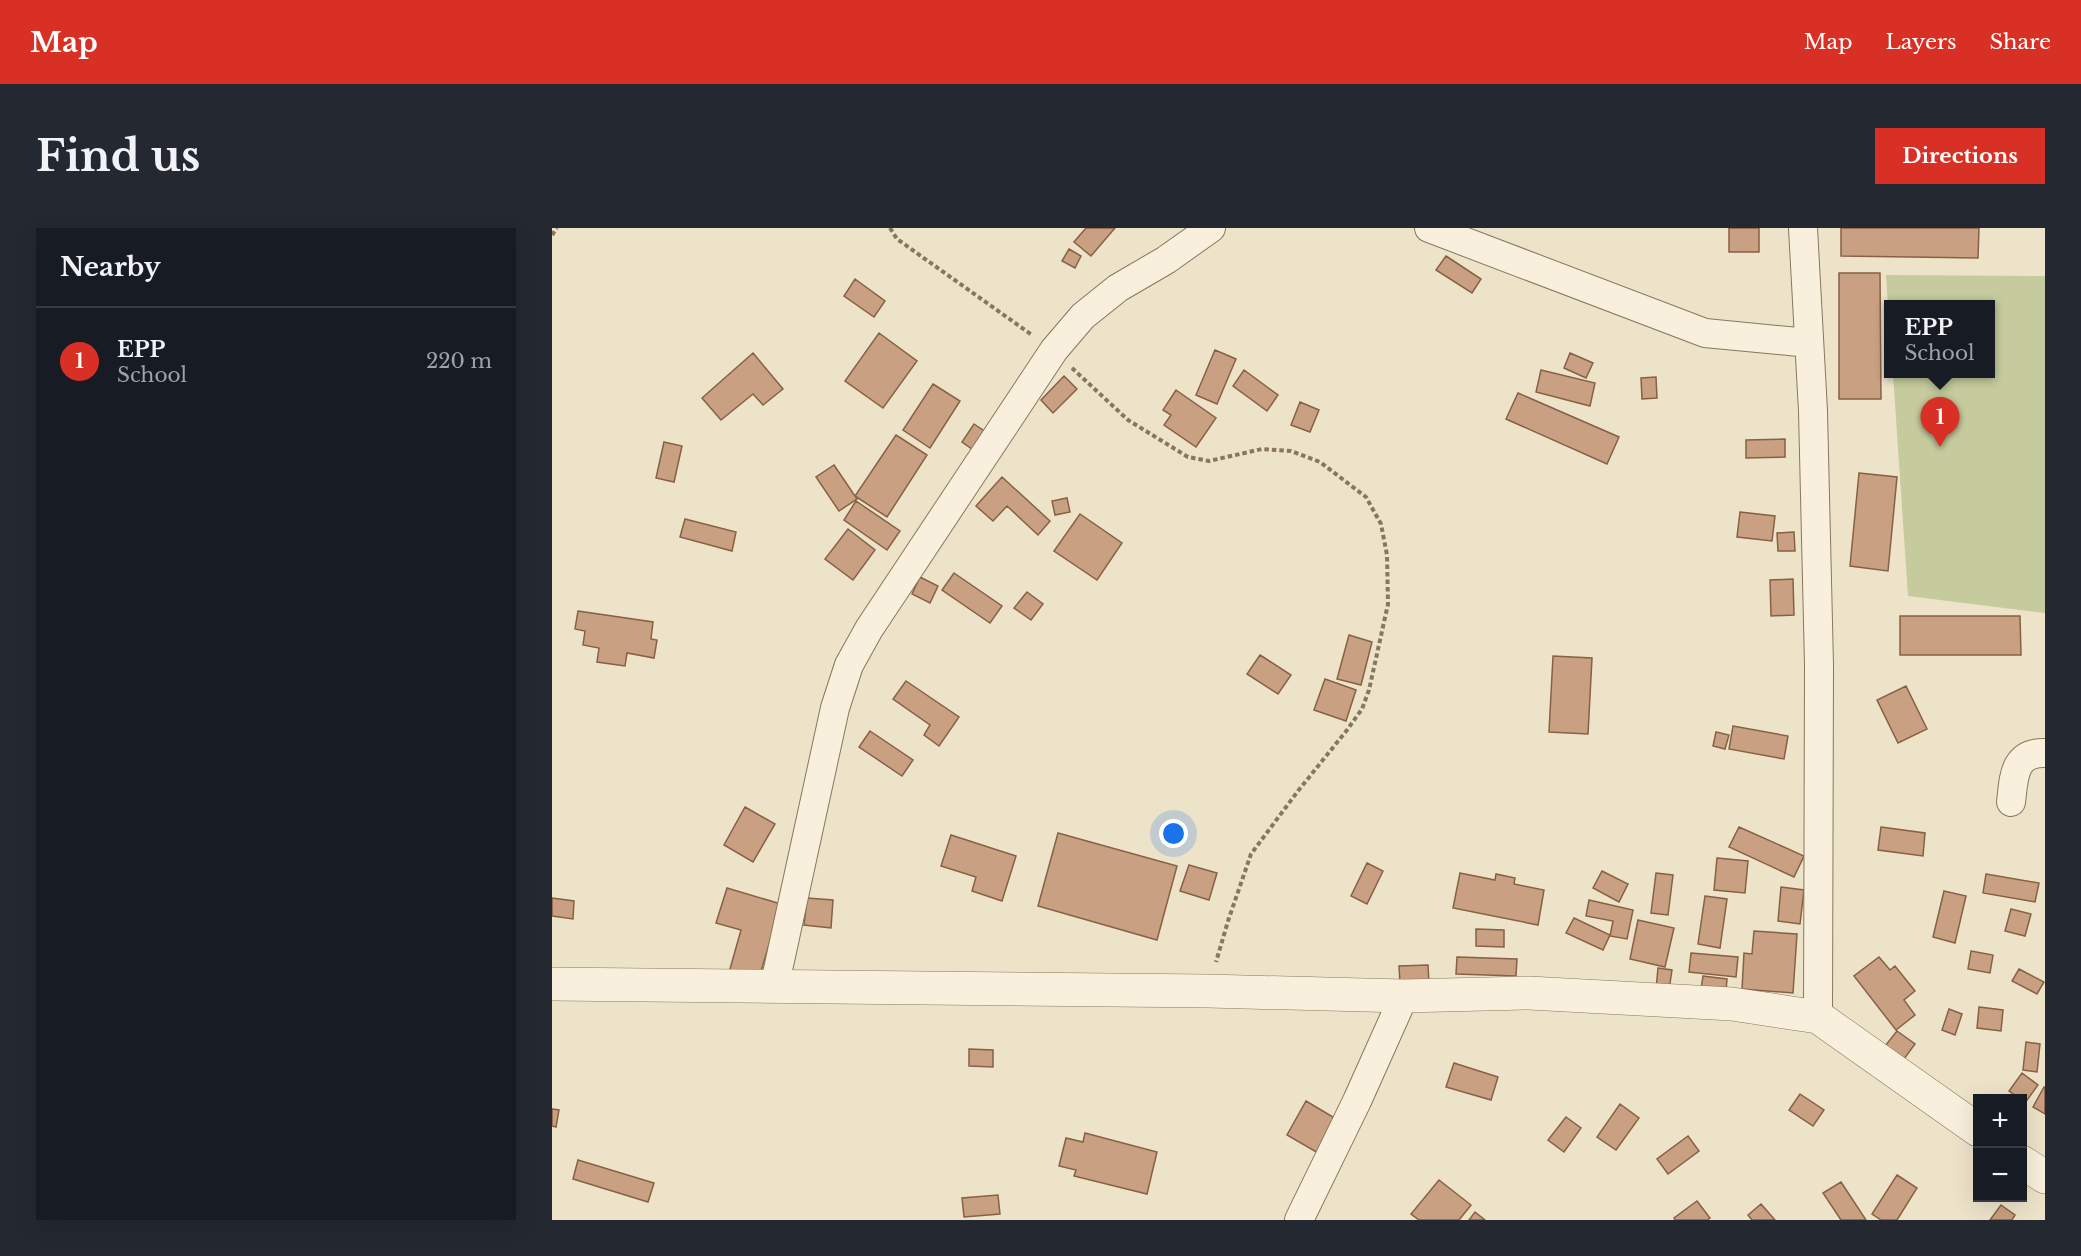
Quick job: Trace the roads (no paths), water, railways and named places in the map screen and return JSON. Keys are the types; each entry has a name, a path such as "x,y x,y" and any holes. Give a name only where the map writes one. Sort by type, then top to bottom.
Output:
{"street":[{"path":"774,988 835,708 849,665 869,629 1054,350 1083,316 1118,288 1166,260 1210,228"},
{"path":"1429,228 1705,333 1809,343"},
{"path":"1803,228 1819,665 1818,1017"},
{"path":"2011,802 2014,773 2022,759 2036,752 2045,753"},
{"path":"552,984 1208,991 1404,996 1529,993 1732,1004 1818,1017 1973,1127"},
{"path":"1299,1220 1357,1101 1404,996"},
{"path":"2027,1165 2045,1177"}],"place":[{"name":"EPP","path":"1940,447"}]}
